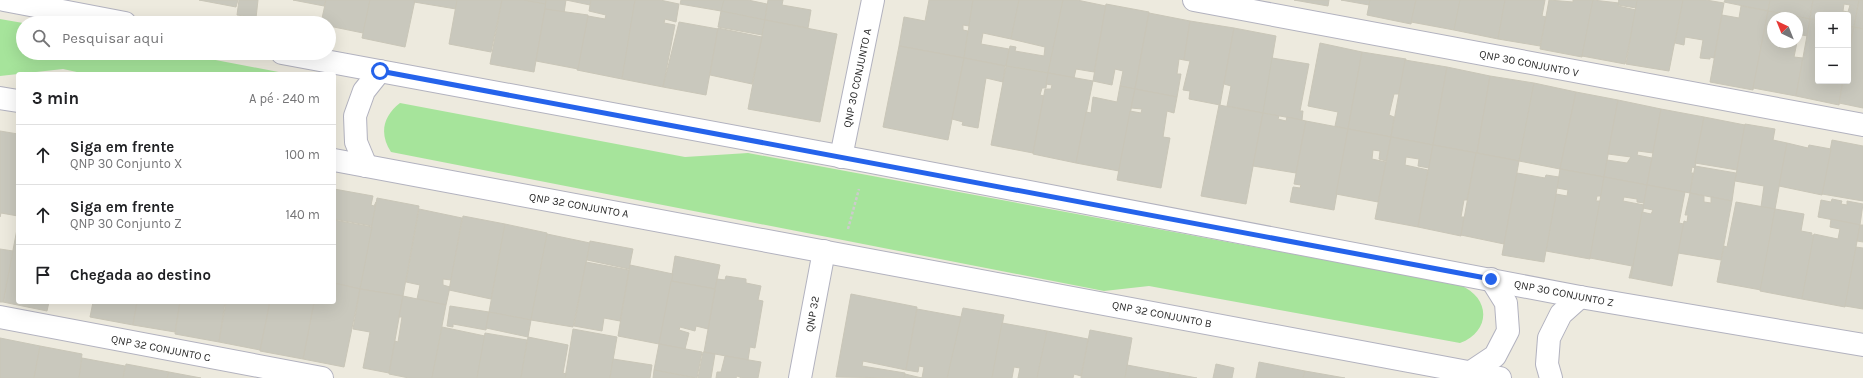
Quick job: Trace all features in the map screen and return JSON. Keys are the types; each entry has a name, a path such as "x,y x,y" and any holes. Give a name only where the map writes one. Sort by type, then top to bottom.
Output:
{"street":[{"path":"4,0 88,16"},
{"name":"QNP 30 CONJUNTO A","path":"840,157 873,0"},
{"name":"QNP 30 CONJUNTO V","path":"1194,0 1863,125"},
{"name":"QNP 30 CONJUNTO Z","path":"301,60 320,67 380,71 866,161 1580,297 1863,345"},
{"path":"366,166 356,142 355,116 364,91 380,71"},
{"path":"0,98 16,101"},
{"name":"QNP 32 CONJUNTO A","path":"336,160 833,252"},
{"name":"QNP 32 CONJUNTO B","path":"833,252 1500,378"},
{"name":"QNP 32","path":"800,378 833,252"},
{"path":"1471,372 1495,356 1508,331 1506,303 1491,279"},
{"path":"1551,378 1547,364 1549,338 1561,314 1580,297"},
{"name":"QNP 32 CONJUNTO C","path":"0,317 322,378"}],"path":[{"path":"833,252 866,161"}],"green space":[{"path":"0,19 16,22 16,60 216,60 279,72 77,72 63,69 36,72 16,72 16,74 0,76"},
{"path":"400,103 685,157 748,153 1460,285 1470,291 1482,306 1482,323 1470,338 1460,343 1149,286 1104,291 391,152 385,139 385,126 390,114"}],"building":[{"path":"199,0 238,0 236,7"},
{"path":"239,0 258,0 256,16 237,15"},
{"path":"293,0 326,0 324,6"},
{"path":"326,0 370,0 363,33 336,27 336,16 323,16"},
{"path":"370,0 415,0 405,47 362,38"},
{"path":"415,0 457,0 456,9 414,2"},
{"path":"457,0 502,0 491,52 449,44"},
{"path":"502,0 524,0 546,4 534,72 490,64"},
{"path":"524,0 546,0 546,4"},
{"path":"546,0 566,0 564,13 545,9"},
{"path":"566,0 591,0 590,5"},
{"path":"591,0 635,0 622,79 577,70 588,16 605,19 606,15 589,11"},
{"path":"635,0 660,0 679,4 676,22 665,19 664,23 675,25 663,87 622,79"},
{"path":"681,0 724,0 721,11 680,4"},
{"path":"724,0 748,0 767,4 765,20 721,11"},
{"path":"768,0 783,0 782,5 811,10 808,28 765,20"},
{"path":"929,0 973,0 969,26 963,25 963,30 968,31 964,58 899,46 904,17 925,21"},
{"path":"973,0 1019,0 1011,39 983,33 981,44 1009,49 1006,66 964,58"},
{"path":"1019,0 1063,0 1048,73 1006,66 1010,46 1016,47 1015,51 1044,56 1045,47 1011,39"},
{"path":"1063,0 1077,0 1106,6 1094,72 1076,69 1074,78 1048,73"},
{"path":"1294,0 1329,0 1328,6"},
{"path":"1341,0 1370,0 1369,5"},
{"path":"1370,0 1416,0 1411,24 1367,15"},
{"path":"1416,0 1460,0 1454,30 1411,22"},
{"path":"1460,0 1505,0 1498,39 1454,30"},
{"path":"1505,0 1545,0 1542,16 1546,17 1540,46 1498,39"},
{"path":"1549,0 1573,2 1573,0 1593,0 1582,57 1540,49"},
{"path":"1593,0 1619,3 1618,6 1636,10 1625,64 1582,56"},
{"path":"1619,0 1638,0 1636,8 1618,5"},
{"path":"1637,0 1683,0 1669,71 1626,64"},
{"path":"1683,0 1706,0 1724,3 1714,58 1700,58 1703,40 1685,37 1684,45 1675,43"},
{"path":"1725,0 1770,0 1768,11 1724,2"},
{"path":"1770,0 1813,0 1810,19 1803,18 1803,12 1768,11"},
{"path":"1813,0 1859,0 1854,27 1851,26 1851,12 1848,12 1815,12 1815,20 1810,19","holes":["1844,4 1850,5 1848,12 1843,11"]},
{"path":"1859,0 1863,0 1863,29 1854,27"},
{"path":"1106,4 1149,12 1135,89 1120,86 1123,71 1115,69 1112,85 1093,81"},
{"path":"1741,6 1768,11 1753,90 1710,82 1722,15 1739,18"},
{"path":"545,9 588,15 578,69 536,61"},
{"path":"721,11 765,20 762,35 718,27"},
{"path":"1149,13 1190,21 1184,60 1179,59 1177,74 1181,74 1177,97 1135,89"},
{"path":"1767,16 1767,48 1796,48 1794,57 1803,58 1796,96 1753,88"},
{"path":"1803,18 1810,19 1807,36 1803,35"},
{"path":"1810,19 1815,20 1815,84 1842,84 1839,105 1796,96"},
{"path":"765,20 837,34 820,122 748,109"},
{"path":"1190,21 1234,28 1220,105 1189,99 1190,91 1183,90 1190,61 1184,60"},
{"path":"679,22 718,29 706,95 663,87"},
{"path":"1851,26 1854,27 1851,42"},
{"path":"1854,27 1863,29 1863,108 1839,103 1842,84 1851,84 1851,42"},
{"path":"718,28 762,37 752,84 710,75"},
{"path":"1234,28 1276,36 1263,113 1227,106 1231,86 1224,84"},
{"path":"1320,43 1362,52 1348,129 1335,126 1338,112 1308,106"},
{"path":"899,46 964,58 948,140 883,127"},
{"path":"1362,52 1406,59 1399,94 1394,94 1389,115 1394,117 1391,137 1348,129"},
{"path":"964,58 1005,66 1003,82 986,78 978,128 962,125 963,122 952,119"},
{"path":"1272,58 1309,64 1300,111 1303,111 1302,120 1263,113"},
{"path":"1405,60 1447,67 1433,145 1391,137"},
{"path":"1006,66 1048,73 1046,88 1042,88 1040,95 1044,96 1033,153 991,145"},
{"path":"1447,67 1490,76 1477,153 1433,145"},
{"path":"1048,73 1093,81 1076,163 1033,154 1045,89 1051,89 1052,85 1046,84"},
{"path":"1490,76 1534,83 1519,161 1477,153"},
{"path":"1534,83 1576,92 1560,169 1519,161"},
{"path":"1120,86 1135,89 1119,171 1076,163 1086,112 1091,113 1093,97 1117,102"},
{"path":"1135,89 1177,97 1174,113 1167,111 1163,137 1170,138 1161,188 1117,180 1130,111 1141,113 1142,109 1131,108"},
{"path":"1576,92 1618,100 1604,177 1560,169"},
{"path":"1618,100 1661,109 1653,153 1638,151 1637,155 1652,158 1647,185 1604,177 1607,160 1627,163 1631,157 1608,154"},
{"path":"1219,105 1263,113 1246,204 1201,196"},
{"path":"1661,109 1704,117 1695,168 1692,167 1691,173 1693,173 1690,193 1647,185"},
{"path":"1263,113 1279,116 1278,119 1286,121 1287,117 1306,121 1296,173 1253,166"},
{"path":"1704,117 1745,125 1737,170 1695,163"},
{"path":"1306,121 1348,129 1334,210 1290,202 1293,187 1300,188 1301,185 1294,184"},
{"path":"1745,124 1775,129 1773,140 1787,143 1775,209 1761,207 1764,186 1735,181"},
{"path":"1348,129 1391,137 1386,161 1379,159 1380,151 1373,150 1372,159 1386,162 1378,202 1336,194"},
{"path":"0,131 16,134 16,216 1,213 0,217"},
{"path":"1391,137 1433,145 1429,168 1418,166 1419,159 1406,157 1405,165 1428,170 1418,227 1375,219"},
{"path":"1832,140 1863,146 1863,201 1822,194"},
{"path":"1787,143 1808,148 1809,145 1831,149 1822,195 1779,186"},
{"path":"1433,145 1476,153 1467,200 1464,200 1461,217 1464,217 1461,236 1418,227"},
{"path":"1476,153 1519,161 1504,244 1461,235"},
{"path":"1695,166 1736,173 1732,201 1690,193"},
{"path":"1560,169 1604,177 1601,196 1597,196 1596,201 1600,201 1590,259 1546,251 1556,194 1567,196 1568,190 1557,188"},
{"path":"1517,173 1545,178 1546,175 1559,177 1544,262 1502,255"},
{"path":"1604,177 1647,185 1644,203 1637,202 1637,199 1624,197 1623,201 1644,205 1631,278 1629,278 1632,266 1590,258"},
{"path":"1647,185 1685,192 1679,223 1684,224 1672,286 1631,278 1642,212 1651,214 1653,210 1643,208"},
{"path":"336,189 373,196 371,205 374,206 376,202 372,226 336,219"},
{"path":"1690,193 1704,196 1704,202 1711,203 1711,197 1732,201 1721,260 1678,253 1684,221 1687,222 1688,215 1685,215"},
{"path":"377,198 419,206 403,296 360,289"},
{"path":"1832,199 1842,201 1841,204 1847,205 1847,201 1863,204 1860,225 1818,217 1821,200 1831,202"},
{"path":"1736,202 1775,209 1761,290 1717,282 1724,246 1727,247"},
{"path":"419,209 462,218 451,280 443,279 443,285 450,287 446,305 417,299 420,285 406,282"},
{"path":"1775,209 1804,214 1801,231 1812,233 1811,235 1814,235 1802,299 1760,291"},
{"path":"463,216 505,224 491,299 449,290"},
{"path":"1831,219 1860,225 1845,307 1802,299 1814,234 1838,239 1840,229 1830,227"},
{"path":"336,220 372,227 360,289 336,283"},
{"path":"505,224 547,233 531,320 489,312"},
{"path":"1860,225 1863,225 1863,242 1857,241"},
{"path":"16,234 16,304 49,304 47,311 3,302"},
{"path":"547,234 590,243 573,327 531,320"},
{"path":"590,241 633,249 629,269 587,260"},
{"path":"1856,247 1863,248 1863,309 1845,306"},
{"path":"0,249 13,251 3,302 0,302"},
{"path":"675,256 720,265 715,289 671,281"},
{"path":"586,262 629,270 620,321 604,318 602,331 574,326"},
{"path":"630,265 673,274 659,344 618,336"},
{"path":"726,276 746,279 746,283 761,286 758,300 763,301 755,348 750,347 748,360 704,352 717,279 725,280"},
{"path":"671,281 715,289 708,329 696,326 695,331 680,327 679,330 689,333 685,349 659,344"},
{"path":"336,283 360,289 344,367 303,359 314,304 336,304"},
{"path":"360,289 403,296 389,373 363,368 370,332 353,329"},
{"path":"851,294 917,307 906,370 863,361 862,366 905,373 904,378 836,377"},
{"path":"403,296 446,305 432,378 409,378 389,374 395,341 398,342 402,317 399,317"},
{"path":"93,304 137,304 133,325 90,317"},
{"path":"137,304 180,304 175,332 133,325"},
{"path":"180,304 225,304 219,342 175,334"},
{"path":"226,304 270,304 260,350 219,342"},
{"path":"270,304 314,304 303,359 260,351"},
{"path":"450,306 489,312 486,330 453,324 453,327 447,326"},
{"path":"963,308 1004,315 992,378 947,378"},
{"path":"917,309 961,317 947,378 922,378 924,367 919,366 918,372 906,370"},
{"path":"489,312 531,320 528,337 486,328"},
{"path":"1002,323 1047,331 1037,378 1018,378 1020,368 1014,367 1012,378 992,378"},
{"path":"442,327 485,336 477,378 432,378"},
{"path":"573,329 617,337 610,378 565,378"},
{"path":"1090,330 1132,338 1125,378 1081,378"},
{"path":"1047,331 1088,339 1081,376 1074,374 1073,378 1037,378"},
{"path":"485,333 527,340 521,378 477,378"},
{"path":"528,337 568,345 563,373 566,374 565,378 521,378"},
{"path":"0,338 40,346 34,378 0,378"},
{"path":"659,344 702,352 697,378 654,370"},
{"path":"40,346 82,354 79,378 34,378"},
{"path":"703,352 715,354 711,378 698,378"},
{"path":"725,356 761,362 758,378 742,378 737,376 736,378 716,378 717,372 721,372"},
{"path":"82,358 125,366 123,378 79,378"},
{"path":"613,359 652,365 650,378 610,378"},
{"path":"1259,362 1305,371 1303,378 1256,378"},
{"path":"126,364 169,372 167,378 123,378"},
{"path":"1216,364 1234,368 1232,378 1213,378"},
{"path":"1127,365 1170,373 1169,378 1125,378"},
{"path":"654,370 695,378 653,378"},
{"path":"1305,371 1345,378 1303,378"},
{"path":"169,372 201,378 167,378"},
{"path":"1170,373 1197,378 1169,378"},
{"path":"905,374 922,378 904,378"}],"route":[{"path":"380,71 1491,279"}]}
